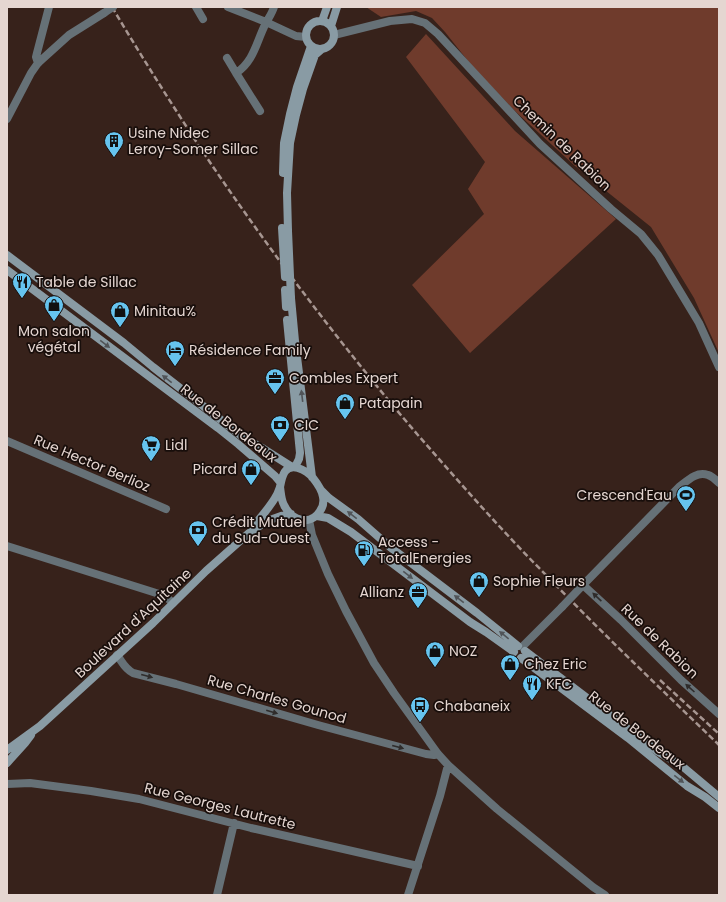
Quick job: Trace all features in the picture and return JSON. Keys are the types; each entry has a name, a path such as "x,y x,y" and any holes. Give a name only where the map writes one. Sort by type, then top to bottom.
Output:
{"main road":[{"path":"322,21 327,7"},
{"path":"331,26 337,7"},
{"path":"294,467 300,453 285,290 285,230 290,144 296,115 303,88 315,55 330,44 334,38 333,30 329,24 322,21 315,21 306,30 306,37 311,46 322,49"},
{"path":"311,46 297,87 284,143 282,194 294,333 312,477"},
{"name":"Rue de Bordeaux","path":"7,255 124,343 243,436 294,467"},
{"name":"Rue de Bordeaux","path":"7,270 223,432 275,476 280,484"},
{"path":"294,467 303,470 312,477 321,490 324,504 317,516 308,520 296,518 283,504 280,484 283,473 287,469 294,467"},
{"name":"Boulevard d'Aquitaine","path":"249,533 275,497 280,484"},
{"name":"Rue de Bordeaux","path":"321,490 390,547 477,613 520,651 687,786 719,808"},
{"name":"Boulevard d'Aquitaine","path":"7,750 40,726 153,623 206,571 249,533 267,521 291,514"},
{"name":"Rue de Bordeaux","path":"317,516 328,518 351,532 470,622 520,651 657,751 689,772 719,797"},
{"name":"Boulevard d'Aquitaine","path":"7,763 26,743 34,731"}],"street":[{"path":"38,63 36,57 49,7"},
{"path":"7,119 31,73 38,63 68,35 113,7"},
{"path":"196,7 202,19"},
{"path":"228,7 296,36 306,37"},
{"path":"236,73 250,61 266,22 274,7"},
{"name":"Chemin de Rabion","path":"334,35 390,21 412,19 425,23 438,34 540,144 611,209 641,234 658,255 699,323 719,367"},
{"path":"227,58 260,111"},
{"name":"Rue Hector Berlioz","path":"7,441 166,509"},
{"path":"520,651 679,488 692,477 699,475 708,475 719,482"},
{"path":"308,520 312,535 331,580 346,612 374,663 438,754 496,809 593,888 605,895"},
{"path":"7,546 153,592 164,596 173,603"},
{"name":"Rue de Rabion","path":"584,585 681,680 719,714"},
{"name":"Rue Charles Gounod","path":"117,655 124,667 133,673 426,754 434,756 438,754"},
{"path":"408,895 440,796 448,765"},
{"name":"Rue Georges Lautrette","path":"10,783 30,783 139,799 418,866"},
{"path":"216,895 234,823"}],"shaded area":[{"path":"366,7 719,7 719,353 694,298 651,227 575,166 516,112 472,66 432,18 416,11 381,17"},
{"path":"426,34 515,131 616,219 470,353 412,285 484,214 468,189 485,162 406,57"}],"railway":[{"path":"112,7 144,60 224,183 277,257 359,365 417,434 530,559 719,745"},
{"path":"660,680 719,734"}],"place":[{"name":"Usine Nidec Leroy-Somer Sillac","path":"114,158"},
{"name":"Table de Sillac","path":"22,299"},
{"name":"Mon salon végétal","path":"54,322"},
{"name":"Minitau%","path":"120,328"},
{"name":"Résidence Family","path":"175,367"},
{"name":"Combles Expert","path":"275,395"},
{"name":"Patapain","path":"345,420"},
{"name":"CIC","path":"280,442"},
{"name":"Lidl","path":"151,462"},
{"name":"Picard","path":"251,486"},
{"name":"Crescend'Eau","path":"686,512"},
{"name":"Crédit Mutuel du Sud-Ouest","path":"198,547"},
{"name":"Access - TotalEnergies","path":"364,567"},
{"name":"Sophie Fleurs","path":"479,598"},
{"name":"Allianz","path":"418,609"},
{"name":"NOZ","path":"435,668"},
{"name":"Chez Eric","path":"510,681"},
{"name":"KFC","path":"532,701"},
{"name":"Chabaneix","path":"420,723"}]}
